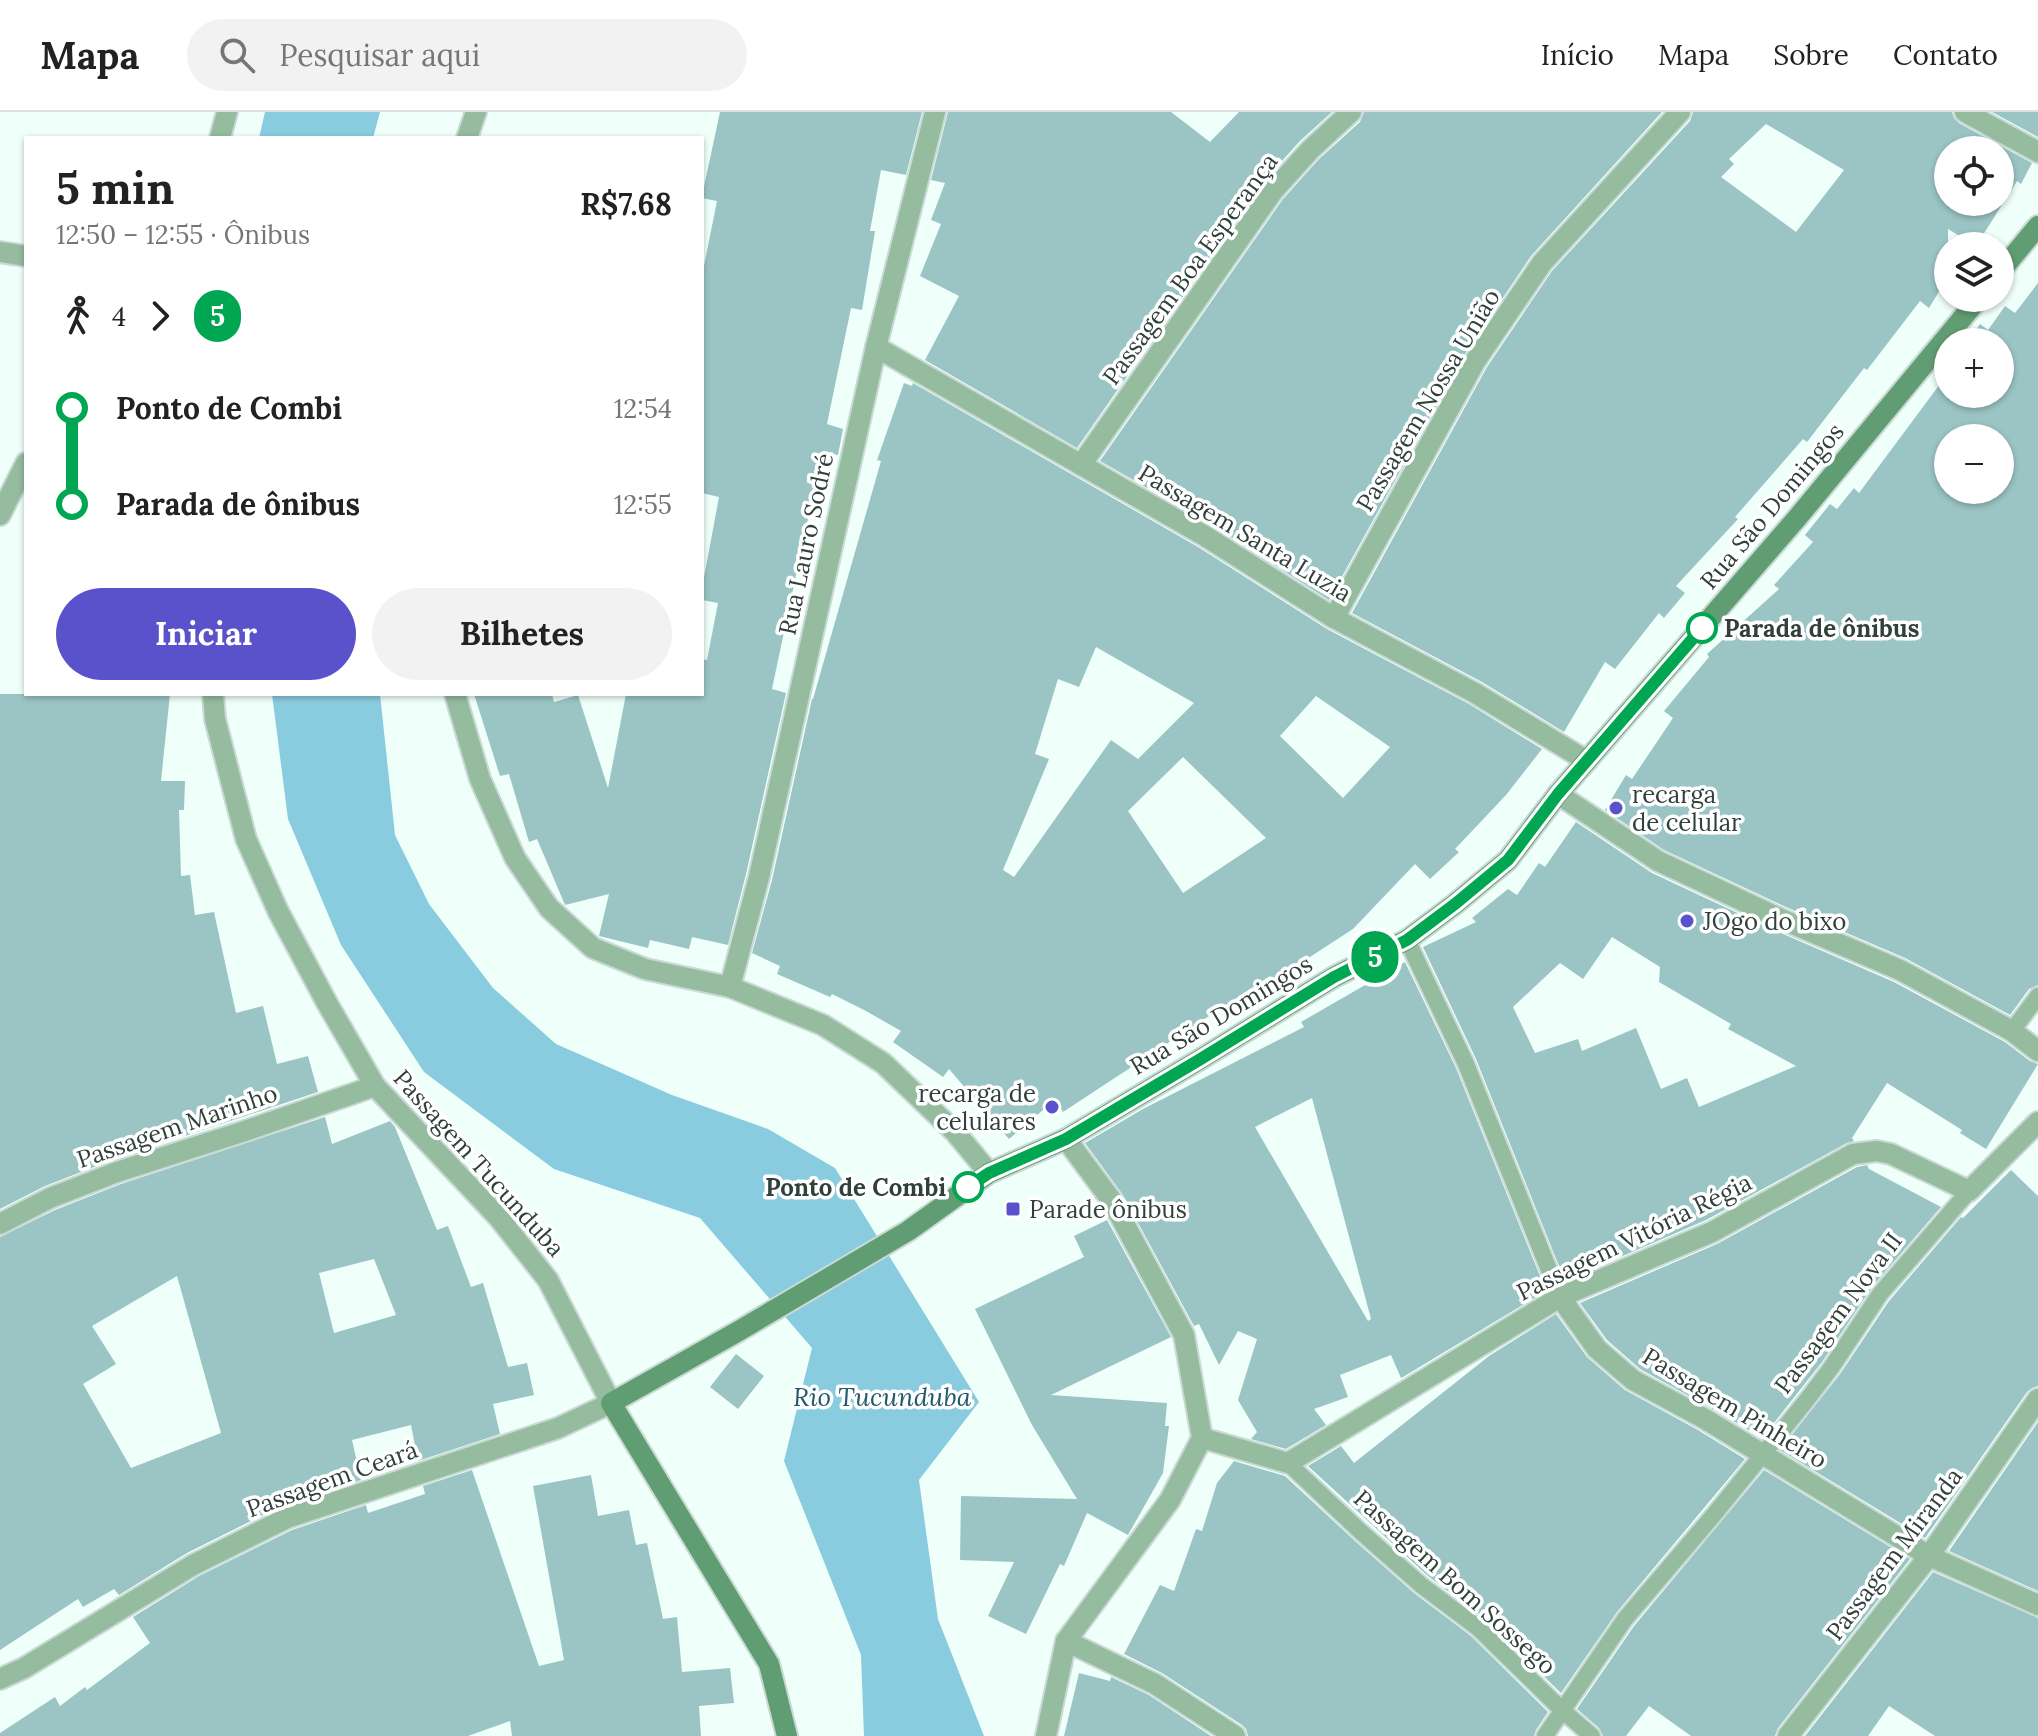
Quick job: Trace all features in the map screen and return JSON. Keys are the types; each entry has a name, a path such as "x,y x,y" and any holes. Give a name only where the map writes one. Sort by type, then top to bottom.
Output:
{"street":[{"path":"221,136 227,112"},
{"path":"468,136 476,112"},
{"name":"Rua Lauro Sodré","path":"730,987 763,862 876,347 935,112"},
{"name":"Passagem Boa Esperança","path":"1081,465 1273,191 1310,150 1351,112"},
{"name":"Passagem Nossa União","path":"1334,618 1476,360 1525,287 1552,251 1680,112"},
{"path":"1965,112 2038,152"},
{"path":"2014,255 2038,226"},
{"path":"0,252 24,256"},
{"name":"Rua São Domingos","path":"611,1403 908,1231 989,1173 1066,1139 1334,977 1407,940 1508,860 1558,794 1798,517 1967,312"},
{"name":"Passagem Santa Luzia","path":"876,347 1205,536 1334,618 1475,693 1587,761"},
{"path":"0,515 24,467"},
{"name":"Passagem Tucunduba","path":"213,696 215,719 246,839 278,911 375,1086 499,1218 548,1280 611,1403 769,1664 787,1736"},
{"path":"456,696 480,779 515,858 549,908 593,948 645,969 730,987 823,1025 883,1063 955,1132 989,1173"},
{"path":"1558,794 1658,861 1900,970 2012,1031 2038,1051"},
{"name":"Passagem Marinho","path":"0,1224 50,1198 117,1172 375,1086"},
{"name":"Passagem Nova II","path":"1969,1191 2038,1122"},
{"path":"1046,1736 1066,1641 1170,1500 1202,1438 1184,1335 1112,1201 1066,1139"},
{"name":"Passagem Vitória Régia","path":"1288,1463 1560,1297 1712,1232 1853,1154 1877,1151 1891,1154 1969,1191"},
{"name":"Passagem Pinheiro","path":"1560,1297 1597,1349 1633,1380 1705,1419 1929,1556 2038,1605"},
{"name":"Passagem Miranda","path":"1788,1736 1929,1556 2038,1399"},
{"name":"Passagem Ceará","path":"0,1679 24,1668 193,1565 287,1518 558,1428 611,1403"},
{"path":"1202,1438 1288,1463"},
{"path":"1066,1641 1155,1684 1235,1736"}],"lane":[{"name":"Passagem Pinheiro","path":"1407,940 1466,1064 1560,1297"},
{"path":"2012,1031 2038,996"},
{"name":"Passagem Nova II","path":"1545,1736 1625,1619 1831,1368 1880,1294 1969,1191"},
{"name":"Passagem Bom Sossego","path":"1288,1463 1421,1585 1478,1628 1592,1736"}],"water":[{"path":"265,112 380,112 374,136 259,136"},
{"name":"Rio Tucunduba","path":"272,696 380,696 395,835 429,904 493,988 556,1044 672,1095 768,1129 835,1168 979,1402 919,1480 938,1619 984,1736 864,1736 861,1655 784,1461 812,1348 700,1218 554,1169 424,1072 341,945 288,819"}],"building":[{"path":"720,112 922,112 906,175 881,170 870,231 875,231 862,310 851,308 827,424 843,429 838,455 822,452 772,689 786,693 728,945 692,937 689,949 650,940 648,948 599,936 609,894 565,905 537,839 529,842 509,774 500,776 475,696 552,696 554,702 578,696 608,788 626,696 704,696 704,659 707,660 718,603 704,600 704,577 719,497 704,493 704,266 717,201 704,198"},
{"path":"948,112 1171,112 1210,142 1239,112 1332,112 1300,141 1262,183 1077,448 925,360 959,296 920,276 941,224 931,220 945,183 931,180"},
{"path":"1364,112 1662,112 1531,256 1465,354 1329,600 1212,525 1100,461 1283,199 1319,159 1360,122"},
{"path":"1693,112 1952,112 1959,123 1983,136 1934,136 1934,216 1995,216 1985,232 1953,232 1948,229 1948,232 1934,232 1934,300 1929,308 1920,301 1807,442 1803,439 1735,517 1738,519 1676,586 1685,593 1664,618 1659,613 1615,669 1605,662 1564,732 1482,682 1352,613 1487,367 1552,271 1690,121","holes":["1766,124 1844,170 1796,232 1721,177 1734,164 1729,159"]},
{"path":"1992,112 2038,112 2038,137"},
{"path":"2014,153 2032,163 2021,184 2017,181 2014,186"},
{"path":"2038,283 2038,985 2029,989 2010,1015 1905,958 1664,850 1605,810 1626,775 1632,779 1673,718 1664,711 1709,657 1707,654 1779,589 1774,585 1813,542 1805,535 1830,504 1837,509 1854,488 1859,493 1934,392 1934,408 2014,408 2014,328 1989,328 2001,312 2014,312"},
{"path":"904,383 912,386 913,383 1198,547 1327,629 1469,704 1542,749 1506,795 1455,849 1459,852 1430,879 1415,864 1353,929 1273,981 1270,976 1063,1112 1056,1099 1009,1139 949,1069 943,1077 893,1042 901,1031 832,994 830,997 777,974 780,966 752,953 772,880 812,699 881,461 877,460","holes":["1096,647 1194,703 1138,759 1111,740 1014,877 1003,870 1049,759 1035,754 1058,679 1079,687","1316,696 1390,747 1343,798 1280,736","1183,757 1266,838 1183,893 1128,811"]},
{"path":"0,694 170,696 161,781 185,781 184,810 179,810 181,876 190,875 195,915 214,912 236,1013 263,1006 277,1064 308,1056 318,1092 112,1160 45,1186 0,1209"},
{"path":"1576,822 1652,873 1894,982 2005,1042 2038,1064 1986,1149 1960,1133 1962,1130 1887,1083 1852,1138 1854,1141 1706,1220 1565,1281 1476,1059 1423,947 1476,922 1472,918 1508,889 1517,895 1539,863 1545,867","holes":["1612,937 1660,967 1659,982 1731,1024 1728,1029 1796,1066 1699,1107 1687,1078 1661,1089 1636,1028 1582,1051 1578,1039 1535,1053 1513,1007 1560,963 1583,979"]},
{"path":"1405,962 1456,1068 1546,1291 1401,1378 1391,1355 1340,1375 1348,1397 1314,1409 1326,1425 1286,1449 1251,1439 1257,1432 1238,1400 1257,1339 1238,1331 1219,1365 1199,1324 1194,1326 1123,1195 1085,1143 1143,1109 1304,1027 1301,1022","holes":["1312,1098 1371,1319 1368,1321 1255,1127"]},
{"path":"325,1117 332,1144 390,1121 437,1230 448,1226 471,1287 483,1283 508,1367 527,1363 534,1395 493,1404 500,1434 418,1461 411,1425 352,1440 361,1480 281,1506 187,1553 119,1595 114,1589 83,1607 78,1599 0,1650 0,1237 55,1210 121,1184","holes":["374,1259 396,1315 334,1333 319,1273","177,1276 221,1433 131,1468 83,1384 116,1364 92,1326"]},
{"path":"1867,1165 1869,1169 1941,1207 1872,1287 1822,1362 1762,1438 1640,1369 1607,1340 1580,1303 1717,1244 1857,1167"},
{"path":"2011,1170 2038,1196 2038,1386 2027,1392 1925,1538 1780,1450 1840,1374 1889,1301 1961,1217"},
{"path":"1107,1220 1171,1337 1051,1395 1167,1403 1165,1426 1169,1426 1163,1473 1128,1535 1087,1513 1064,1566 1060,1564 1026,1634 988,1616 1014,1562 960,1560 961,1496 1077,1499 1032,1425 975,1309 1084,1257 1074,1236"},
{"path":"1556,1314 1587,1357 1625,1390 1745,1459 1617,1612 1561,1693 1486,1620 1428,1576 1308,1466 1341,1446 1354,1463 1489,1356"},
{"path":"736,1354 764,1376 738,1409 710,1387"},
{"path":"2038,1422 2038,1591 1949,1551"},
{"path":"1234,1461 1285,1476 1414,1593 1471,1636 1548,1712 1534,1736 1248,1736 1242,1725 1162,1673 1124,1654 1160,1585 1174,1591 1196,1529 1202,1531 1217,1483"},
{"path":"472,1470 539,1666 564,1660 533,1486 591,1475 598,1516 629,1510 636,1545 647,1543 663,1619 677,1617 682,1672 730,1668 734,1703 699,1706 701,1736 512,1736 510,1721 468,1736 0,1736 0,1733 55,1697 60,1706 85,1687 87,1690 150,1643 133,1617 199,1576 292,1530 366,1505 368,1513 425,1494 423,1486"},
{"path":"1764,1470 1910,1559 1778,1728 1775,1736 1691,1736 1649,1706 1626,1736 1603,1736 1599,1728 1577,1709 1634,1626"},
{"path":"1933,1572 2038,1618 2038,1736 1935,1736 1889,1706 1868,1736 1805,1736"},
{"path":"1079,1673 1110,1681 1111,1677 1149,1695 1211,1736 1064,1736"}],"bus line":[{"name":"5","path":"968,1187 989,1173 1066,1139 1334,977 1407,940 1455,904 1508,860 1558,794 1702,628"}],"place":[{"name":"Parada de ônibus","path":"1702,628"},
{"name":"recarga de celular","path":"1616,808"},
{"name":"JOgo do bixo","path":"1687,921"},
{"name":"recarga de celulares","path":"1052,1107"},
{"name":"Ponto de Combi","path":"968,1187"},
{"name":"Parade ônibus","path":"1013,1209"}]}
